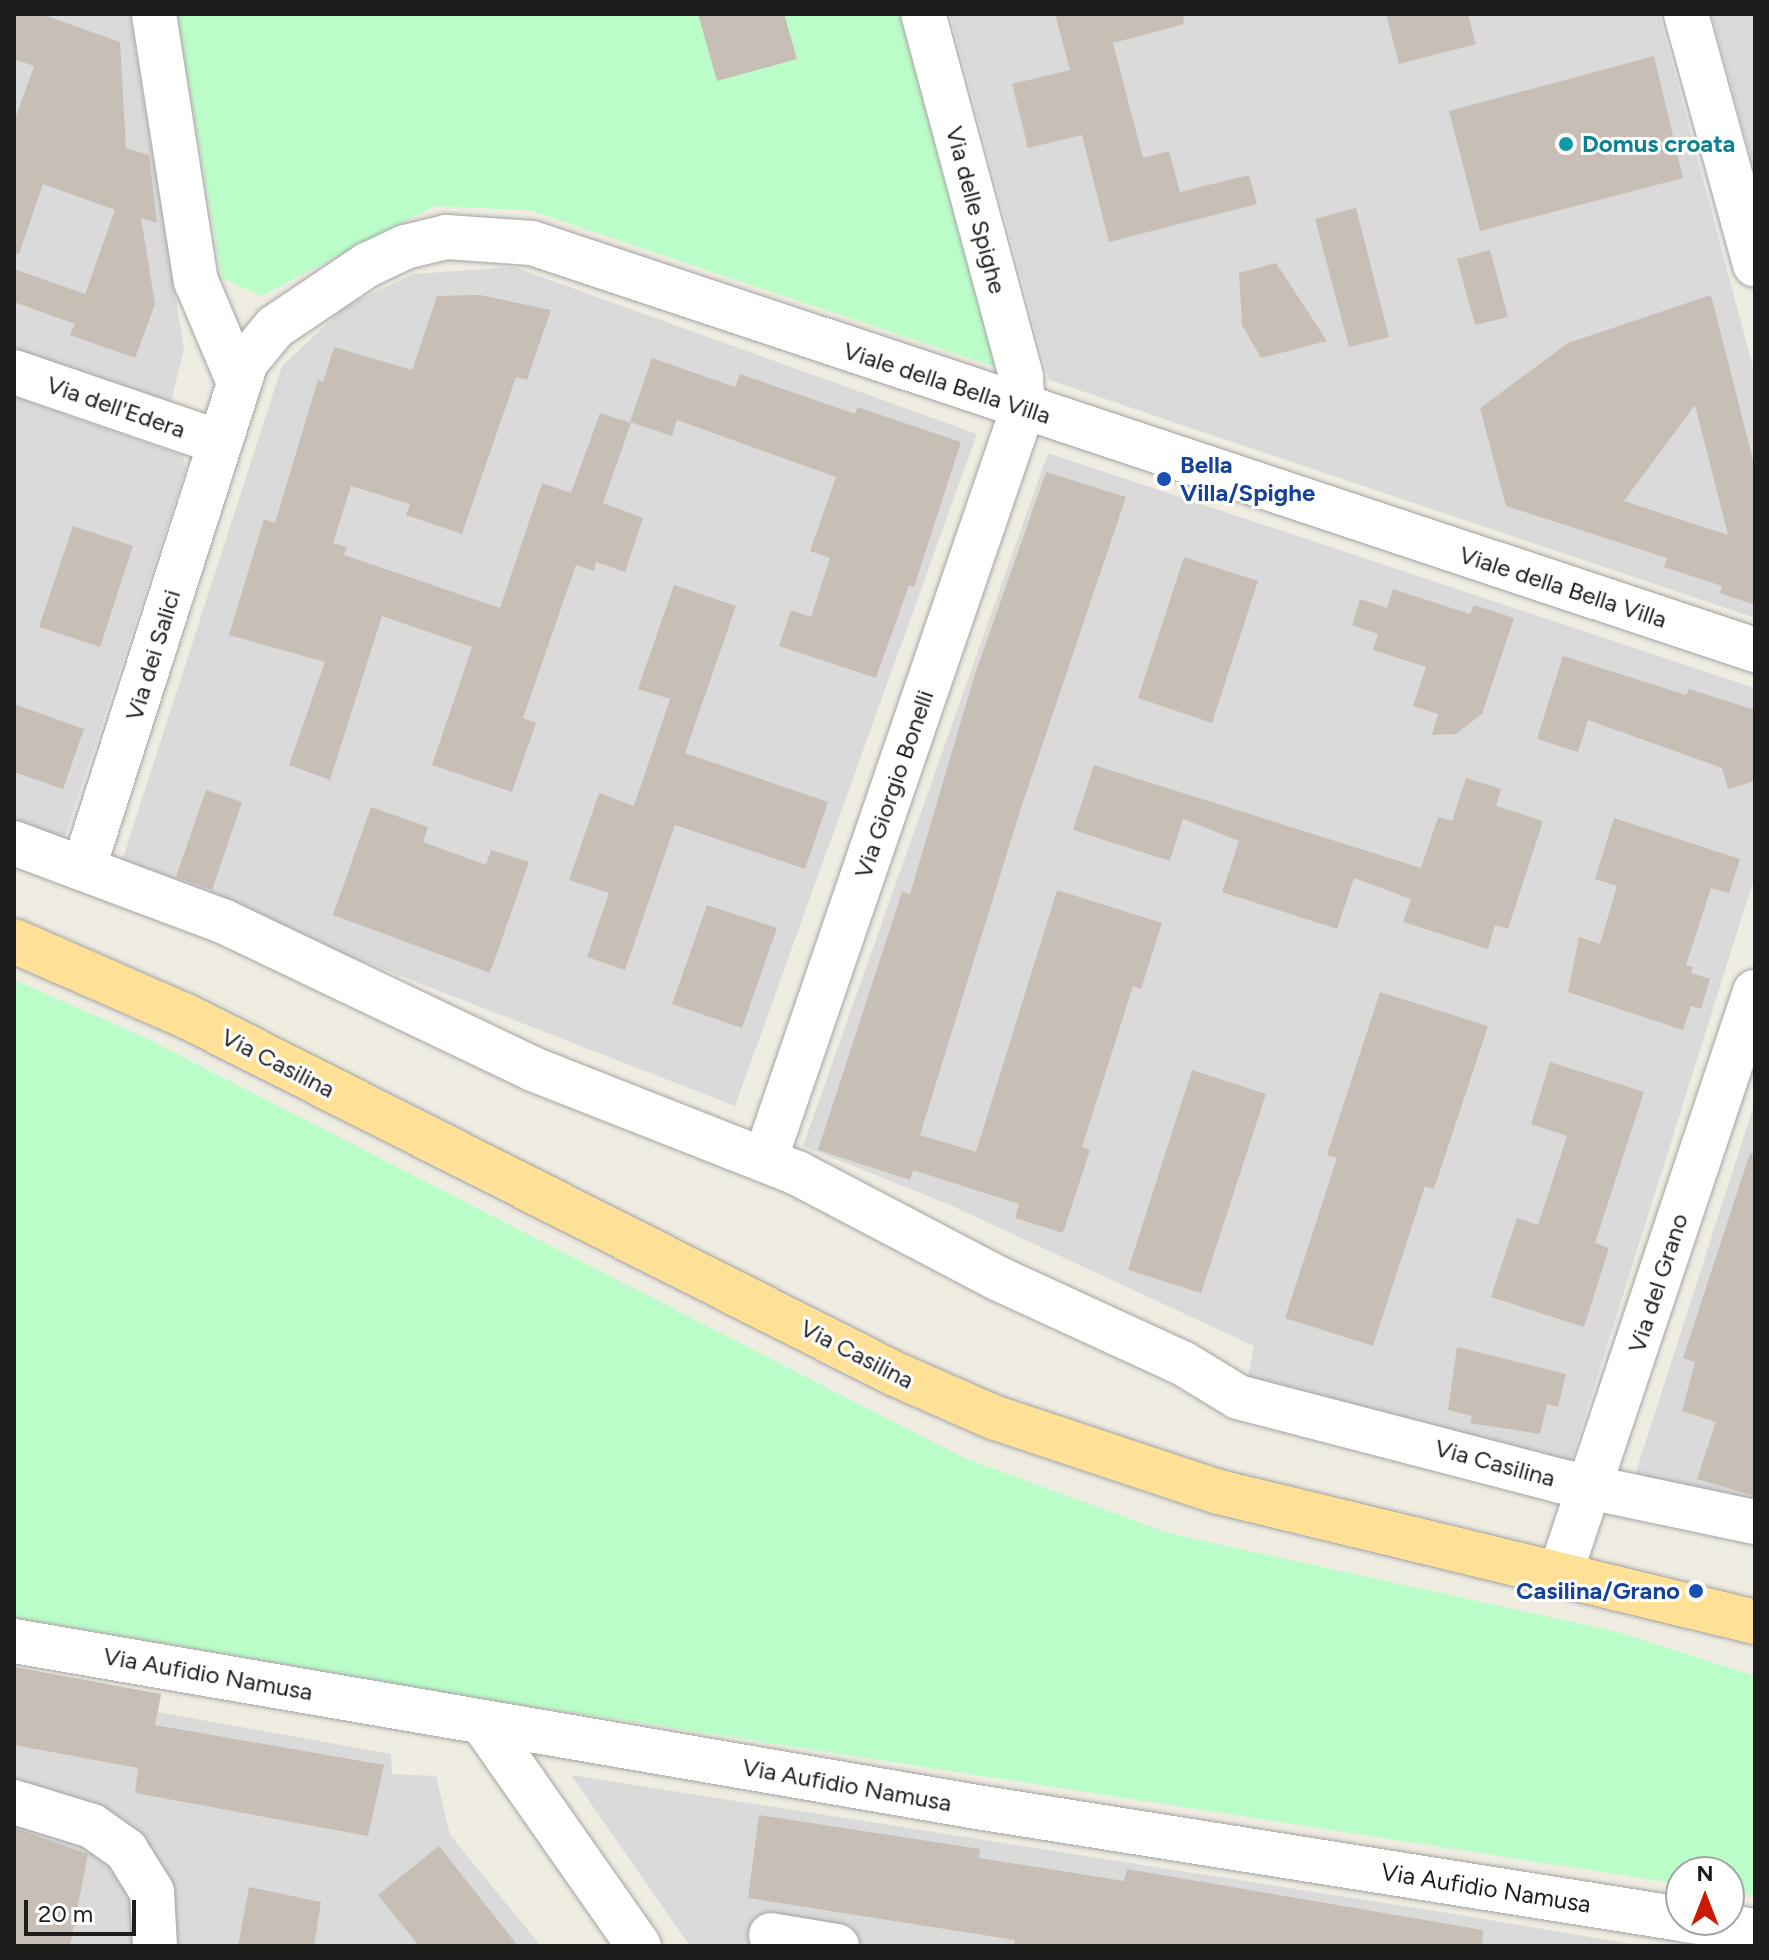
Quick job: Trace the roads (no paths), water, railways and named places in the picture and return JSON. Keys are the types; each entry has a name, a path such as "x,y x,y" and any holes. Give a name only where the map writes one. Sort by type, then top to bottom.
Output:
{"main road":[{"name":"Via Casilina","path":"14,941 186,1016 895,1374 993,1417 1219,1492 1755,1622"}],"street":[{"path":"154,14 196,281 237,378"},
{"name":"Via delle Spighe","path":"923,14 1021,376 1023,408"},
{"path":"1686,14 1755,265"},
{"name":"Viale della Bella Villa","path":"218,442 237,378 275,327 367,265 405,247 475,236 532,243 1755,650"},
{"name":"Via dell'Edera","path":"14,372 218,442"},
{"name":"Via Giorgio Bonelli","path":"765,1160 1023,408"},
{"name":"Via dei Salici","path":"84,867 218,442"},
{"name":"Via Casilina","path":"14,843 223,921 553,1078 822,1185 997,1278 1184,1364 1238,1397 1591,1487 1755,1522"},
{"name":"Via del Grano","path":"1560,1574 1755,992"},
{"name":"Via Aufidio Namusa","path":"14,1641 482,1722 1665,1917"},
{"path":"482,1722 639,1946"},
{"path":"14,1802 92,1826 126,1850 152,1892 155,1946"},
{"path":"771,1935 837,1946"}],"place":[{"name":"Domus croata","path":"1566,144"},
{"name":"Bella Villa/Spighe","path":"1164,479"},
{"name":"Casilina/Grano","path":"1696,1591"}]}
